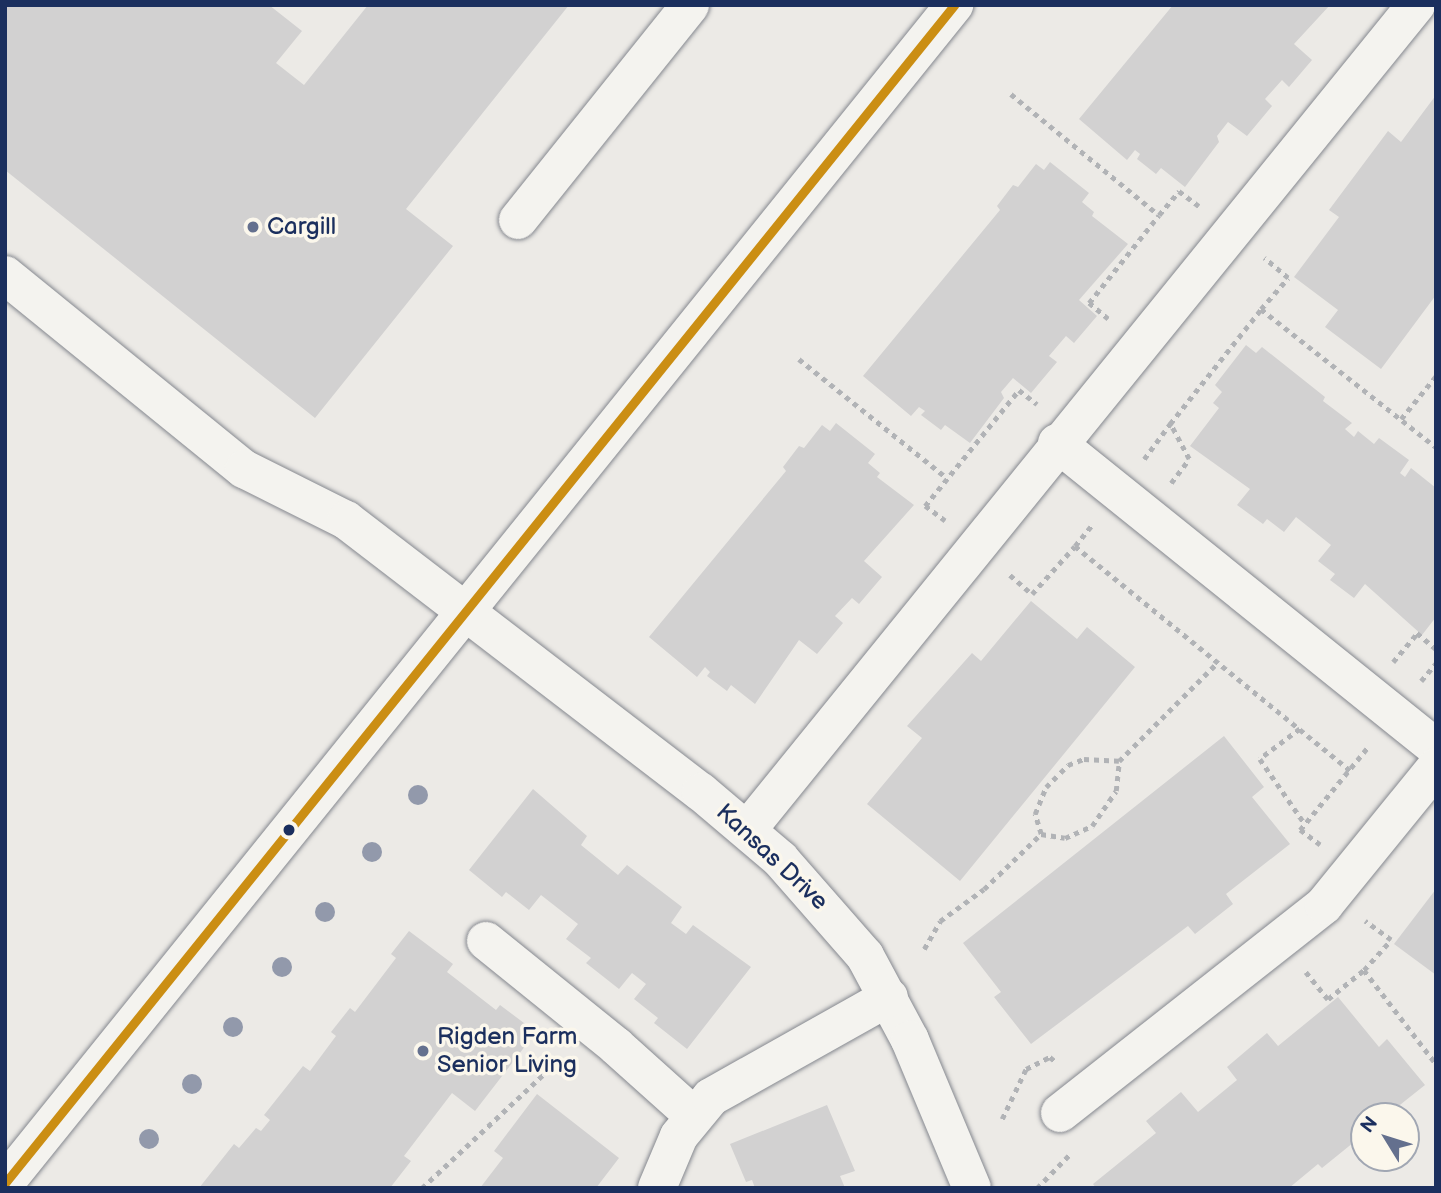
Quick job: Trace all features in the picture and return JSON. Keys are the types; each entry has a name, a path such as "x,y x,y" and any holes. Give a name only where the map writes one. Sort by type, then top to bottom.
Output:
{"main road":[{"path":"518,220 690,5"},
{"path":"5,1183 954,5"},
{"path":"748,829 1057,443 1416,5"},
{"name":"Kansas Drive","path":"5,275 244,469 346,520 748,829 837,919 889,997 972,1188"},
{"path":"1057,443 1436,748"},
{"path":"1060,1113 1324,905 1436,767"},
{"path":"486,941 616,1046 694,1116"},
{"path":"657,1188 679,1136 694,1116 732,1083 889,997"}],"path":[{"path":"1011,94 1159,215"},
{"path":"1142,461 1261,309 1436,447"},
{"path":"799,359 947,478"},
{"path":"1401,419 1436,376"},
{"path":"1167,488 1189,459 1170,424"},
{"path":"998,583 1006,572 1032,594 1099,516"},
{"path":"1075,546 1350,770"},
{"path":"1388,667 1416,633 1436,649"},
{"path":"1041,834 1065,838 1091,826 1116,791 1119,761 1217,663"},
{"path":"1412,691 1436,663"},
{"path":"1300,729 1260,759 1305,824"},
{"path":"1041,834 1035,814 1046,787 1068,765 1084,759 1119,761"},
{"path":"924,949 940,921 984,889 1041,834"},
{"path":"1295,980 1306,972 1328,999 1364,970 1391,940 1363,919 1371,909"},
{"path":"1364,970 1436,1064"},
{"path":"422,1188 548,1070"},
{"path":"1037,1188 1079,1145"}],"building":[{"name":"Cargill","path":"5,5 269,5 302,31 276,63 304,85 368,5 569,5 406,209 453,246 315,418 5,170"},
{"path":"1173,5 1330,5 1294,44 1312,60 1289,87 1282,80 1265,99 1272,106 1247,136 1228,122 1217,136 1219,142 1185,187 1161,168 1156,174 1137,159 1140,154 1135,150 1127,160 1079,119"},
{"path":"1436,95 1436,295 1381,369 1325,327 1338,310 1294,277 1339,217 1329,210 1388,131 1401,142"},
{"path":"1050,162 1089,193 1082,202 1094,212 1092,216 1128,244 1079,300 1097,316 1074,343 1066,336 1049,356 1057,362 1031,393 1013,378 1001,392 1004,398 970,443 945,425 941,430 921,415 925,411 919,407 911,416 863,376 1000,210 997,206 1013,185 1018,187 1036,164 1044,170"},
{"path":"1246,345 1256,353 1262,347 1325,397 1323,401 1352,423 1345,429 1354,437 1358,431 1374,444 1379,438 1409,460 1400,473 1405,477 1411,468 1436,488 1436,617 1422,635 1365,584 1354,598 1330,580 1335,574 1318,561 1331,545 1296,517 1284,532 1267,519 1263,524 1237,505 1250,489 1190,446 1219,408 1213,403 1222,392 1215,385"},
{"path":"836,423 875,454 868,463 880,473 877,477 914,505 864,561 882,577 859,604 852,598 835,616 843,623 817,654 799,640 755,704 731,685 727,691 707,676 710,672 705,667 697,677 649,637 786,471 783,467 799,446 804,448 822,425 830,431"},
{"path":"1031,601 1077,639 1087,627 1135,667 960,881 867,804 922,738 907,726 972,653 981,661"},
{"path":"1224,736 1264,787 1252,797 1290,844 1226,894 1233,904 1195,934 1188,926 1031,1044 994,997 1001,992 963,943"},
{"path":"533,789 587,836 581,845 618,875 627,865 682,907 671,923 686,934 693,925 751,967 687,1049 654,1023 658,1018 634,999 646,984 632,973 619,989 586,963 591,958 566,939 578,924 541,895 529,910 506,892 502,897 469,870"},
{"path":"1436,889 1436,975 1394,944"},
{"name":"Rigden Farm Senior Living","path":"409,931 453,964 447,972 496,1010 500,1005 536,1032 475,1111 452,1093 404,1156 411,1161 390,1188 199,1188 234,1144 239,1148 256,1128 261,1131 270,1120 264,1115 303,1066 310,1071 336,1036 331,1032 350,1008 355,1012 396,958 391,954"},
{"path":"1338,997 1379,1047 1387,1039 1425,1085 1404,1102 1350,1102 1350,1145 1322,1168 1318,1164 1289,1188 1096,1188 1093,1184 1156,1133 1146,1121 1181,1092 1198,1112 1237,1080 1227,1067 1267,1033 1278,1046"},
{"path":"537,1094 619,1158 596,1188 480,1188 503,1158 494,1151"},
{"path":"827,1105 855,1171 840,1176 845,1188 755,1188 752,1180 746,1182 730,1144"}],"transit line":[{"path":"5,1183 954,5"}],"place":[{"name":"Cargill","path":"253,227"},
{"name":"Rigden Farm Senior Living","path":"423,1051"}]}
